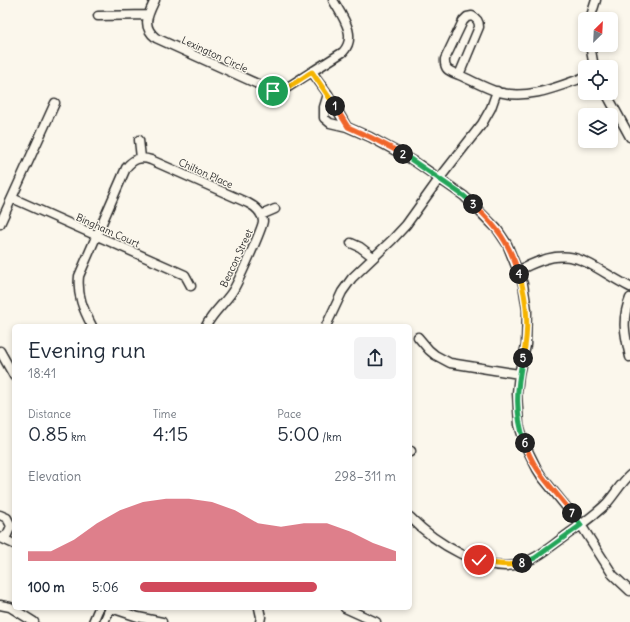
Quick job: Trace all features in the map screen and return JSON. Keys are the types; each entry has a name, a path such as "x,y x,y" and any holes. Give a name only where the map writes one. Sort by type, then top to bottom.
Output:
{"street":[{"path":"98,16 148,15 154,0"},
{"name":"Lexington Circle","path":"148,15 148,29 156,38 269,90 282,90 343,52 349,43 350,37 347,27 333,0"},
{"path":"592,12 596,0"},
{"path":"458,75 479,27 479,22 472,16 467,17 462,21 445,59 445,65 448,70 458,75 497,91 515,95 546,91 578,80"},
{"path":"312,72 328,94 348,127"},
{"path":"327,324 342,292 358,271 406,225 439,179 482,124 491,108 497,91"},
{"path":"328,94 324,107 324,118 330,123 348,127 396,150 414,161 464,196 498,229 507,244 518,271 524,291 527,310 526,344 519,374 517,410 519,425 526,446 542,477 581,525 613,575 630,591"},
{"path":"610,100 630,136"},
{"path":"0,224 55,103"},
{"path":"91,324 83,310 79,298 79,276 83,263 126,168 132,161 141,158 139,140"},
{"name":"Chilton Place","path":"141,158 151,160 248,203 255,207 261,215"},
{"name":"Bingham Court","path":"12,198 185,275 191,286"},
{"path":"261,215 275,209"},
{"name":"Beacon Street","path":"207,324 213,314 234,290 262,226 261,215"},
{"path":"351,243 360,247 373,257"},
{"path":"518,271 553,257 574,257 591,264 630,287"},
{"path":"630,298 626,307 624,326 630,357"},
{"path":"418,337 435,355 450,363 519,374"},
{"path":"0,351 12,372"},
{"path":"412,519 430,536 449,548 479,560 502,565 514,565 530,560 581,525 607,503 630,475"},
{"path":"2,515 12,514"},
{"path":"1,538 7,535 12,526 9,520 2,515"},
{"path":"1,538 12,543"},
{"path":"0,605 12,608"},
{"path":"15,610 34,622"},
{"path":"94,622 98,610"},
{"path":"104,622 109,610"},
{"path":"116,610 162,622"},
{"path":"259,610 261,617 260,622"},
{"path":"349,610 376,622"}],"route":[{"path":"273,91 282,90 312,72 328,94 348,127 396,150 464,196 490,220 498,229 507,244 523,284 527,310 526,344 519,374 517,392 519,425 526,446 537,469 581,525 535,558 520,564 502,565 479,560"}]}
